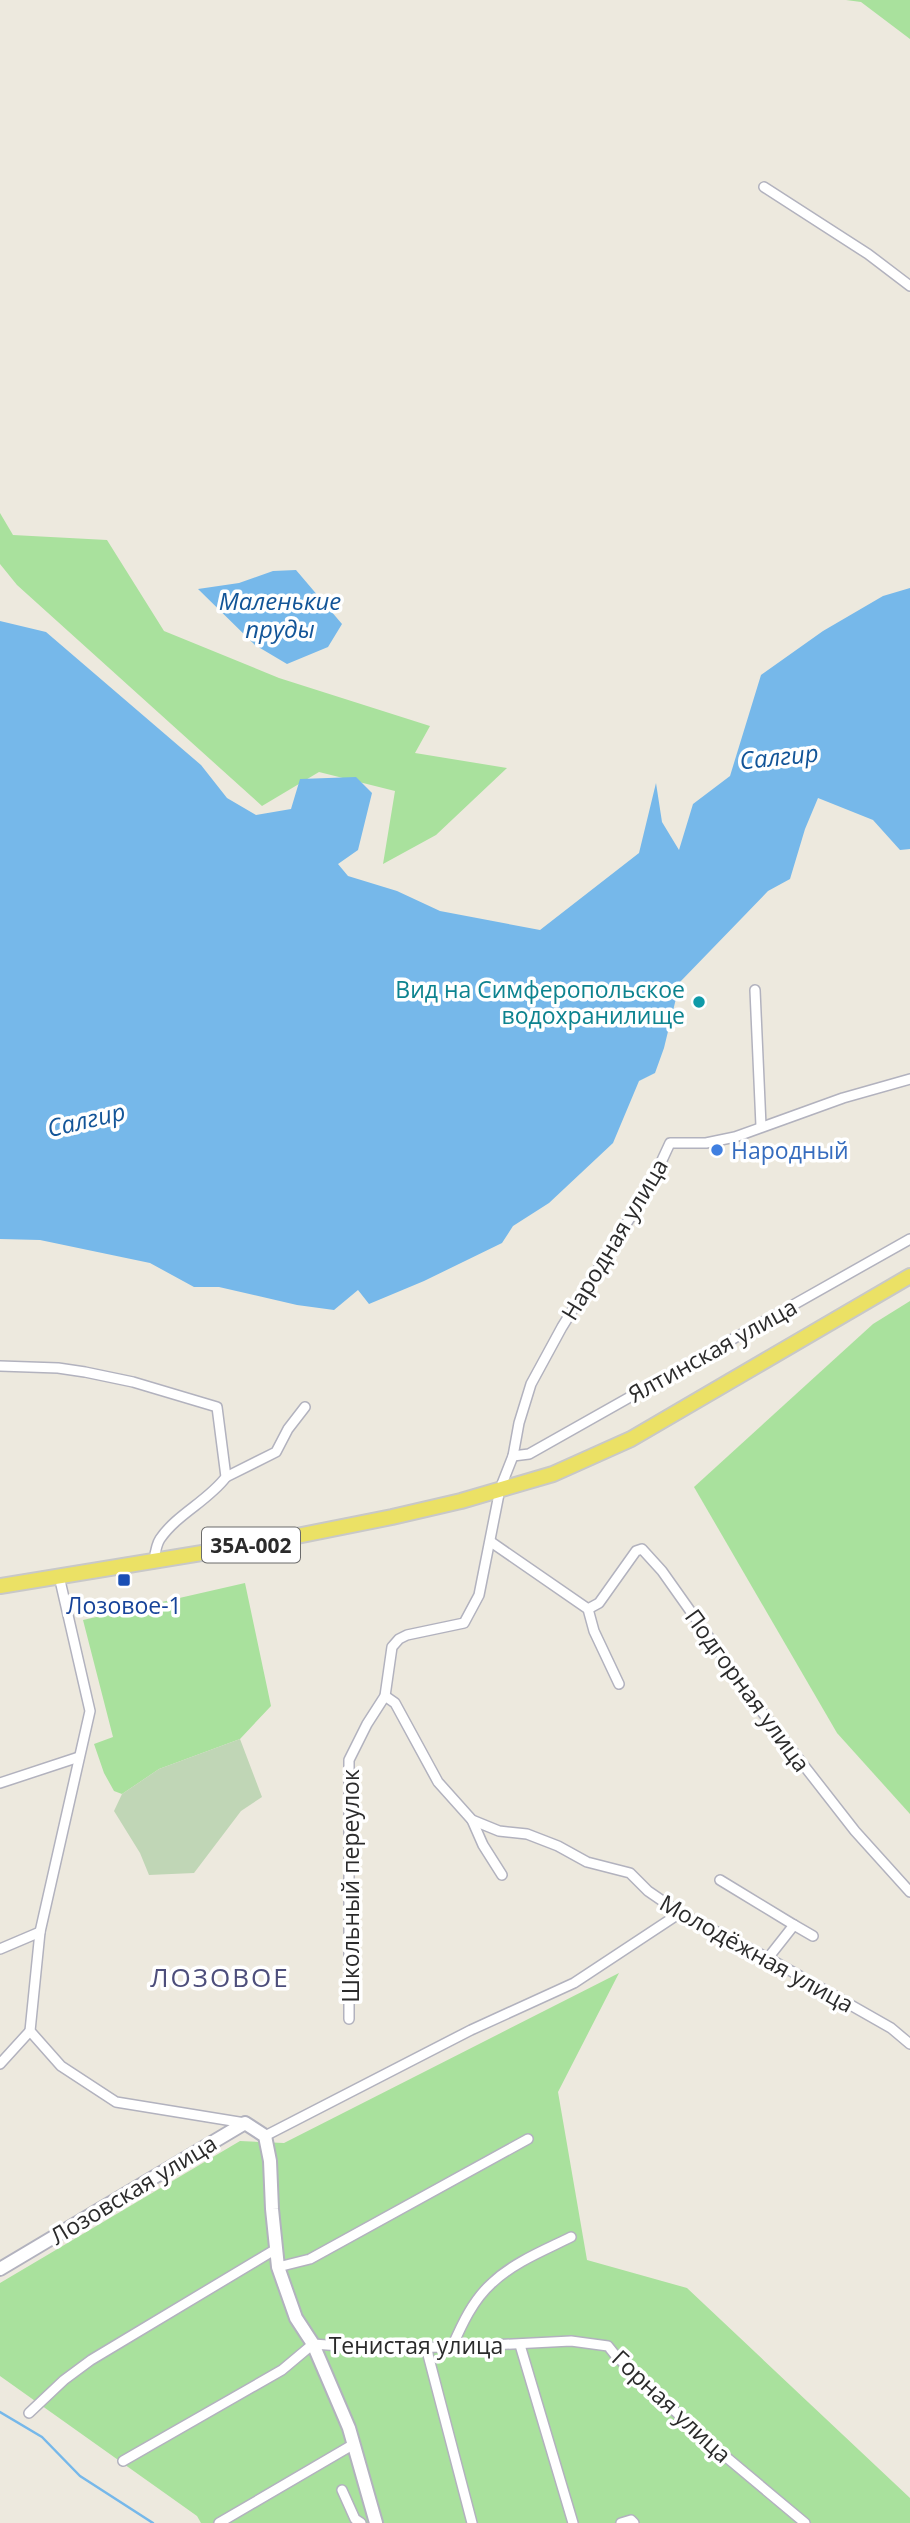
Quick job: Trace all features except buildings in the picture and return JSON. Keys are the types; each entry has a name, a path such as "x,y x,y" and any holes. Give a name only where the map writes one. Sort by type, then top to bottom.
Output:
{"main road":[{"name":"35А-002","path":"0,1586 393,1517 461,1501 552,1474 631,1439 910,1276"},
{"path":"245,2123 265,2136 270,2161 278,2267 296,2318 313,2344 349,2428 376,2523"},
{"name":"Лозовская улица","path":"0,2269 245,2123"}],"street":[{"path":"764,187 868,254 910,286"},
{"path":"754,990 761,1126"},
{"name":"Народная улица","path":"399,1639 464,1623 479,1595 500,1489 513,1456 519,1423 531,1384 562,1327 651,1184 670,1143 706,1143 735,1137 843,1098 910,1079"},
{"name":"Ялтинская улица","path":"513,1456 529,1454 910,1239"},
{"path":"0,1366 85,1372 133,1382 217,1407 226,1477"},
{"path":"154,1561 158,1541 183,1514 215,1491 226,1477 276,1452 288,1429 305,1407"},
{"path":"491,1542 588,1609 594,1631 619,1684"},
{"name":"Подгорная улица","path":"588,1609 599,1603 636,1551 642,1549 662,1571 775,1729 855,1831 910,1892"},
{"path":"0,2064 30,2031 40,1932 90,1711 59,1576"},
{"name":"Школьный переулок","path":"349,2019 349,1760 366,1724 385,1696 393,1647 399,1639"},
{"path":"385,1696 396,1703 438,1782 472,1820 483,1845 502,1875"},
{"path":"0,1783 79,1756"},
{"name":"Молодёжная улица","path":"472,1820 499,1830 527,1834 558,1846 587,1862 630,1873 648,1891 680,1913 768,1958 891,2028 910,2044"},
{"path":"720,1880 813,1936"},
{"path":"265,2136 471,2029 573,1983 680,1913"},
{"path":"768,1958 794,1925"},
{"path":"0,1949 40,1932"},
{"path":"30,2031 61,2066 116,2102 245,2123"},
{"path":"278,2267 310,2259 528,2139"},
{"path":"452,2347 467,2315 491,2283 521,2262 571,2237"},
{"path":"29,2413 64,2380 91,2360 276,2249"},
{"name":"Горная улица","path":"520,2345 571,2341 608,2346 707,2441 805,2523"},
{"path":"123,2461 282,2370 313,2344"},
{"name":"Тенистая улица","path":"313,2344 369,2348 520,2345"},
{"path":"520,2345 573,2523"},
{"path":"426,2347 472,2523"},
{"path":"219,2523 354,2444"},
{"path":"342,2490 355,2519 362,2523 372,2509"},
{"path":"621,2523 631,2520 634,2523"}],"green space":[{"path":"846,0 910,0 910,39 861,2"},
{"path":"0,513 13,535 107,540 164,631 279,678 430,726 415,753 507,768 436,835 383,864 395,791 319,772 262,806 17,585 0,564"},
{"path":"910,1301 910,1814 837,1733 694,1487 873,1324"},
{"path":"245,1583 271,1706 240,1739 159,1769 122,1794 114,1791 104,1773 94,1744 113,1737 83,1620"},
{"path":"240,1739 262,1797 241,1811 194,1873 149,1875 140,1853 114,1811 122,1794 159,1769"},
{"path":"619,1973 558,2092 587,2260 687,2288 910,2498 910,2523 201,2523 197,2516 0,2376 0,2283 240,2141 284,2143"}],"water":[{"name":"Маленькие пруды","path":"296,570 342,624 328,647 287,664 255,645 198,589 239,583 273,571"},
{"name":"Салгир","path":"910,588 910,849 900,850 873,820 818,798 805,829 790,879 768,891 680,982 655,1073 639,1081 613,1143 549,1203 513,1226 502,1243 369,1304 358,1290 334,1310 297,1305 219,1287 194,1287 150,1263 40,1240 0,1239 0,621 46,632 201,765 227,798 256,815 291,809 300,779 356,777 372,793 358,850 338,864 348,876 397,891 440,911 540,930 639,853 656,783 662,822 679,850 693,804 730,776 761,675 823,631 883,596"}],"waterway":[{"path":"0,2412 42,2437 80,2476 153,2523"}],"place":[{"name":"Вид на Симферопольское водохранилище","path":"699,1002"},
{"name":"Народный","path":"717,1150"},
{"name":"Лозовое-1","path":"124,1580"}],"district":[{"name":"ЛОЗОВОЕ","path":"220,1977"}]}
